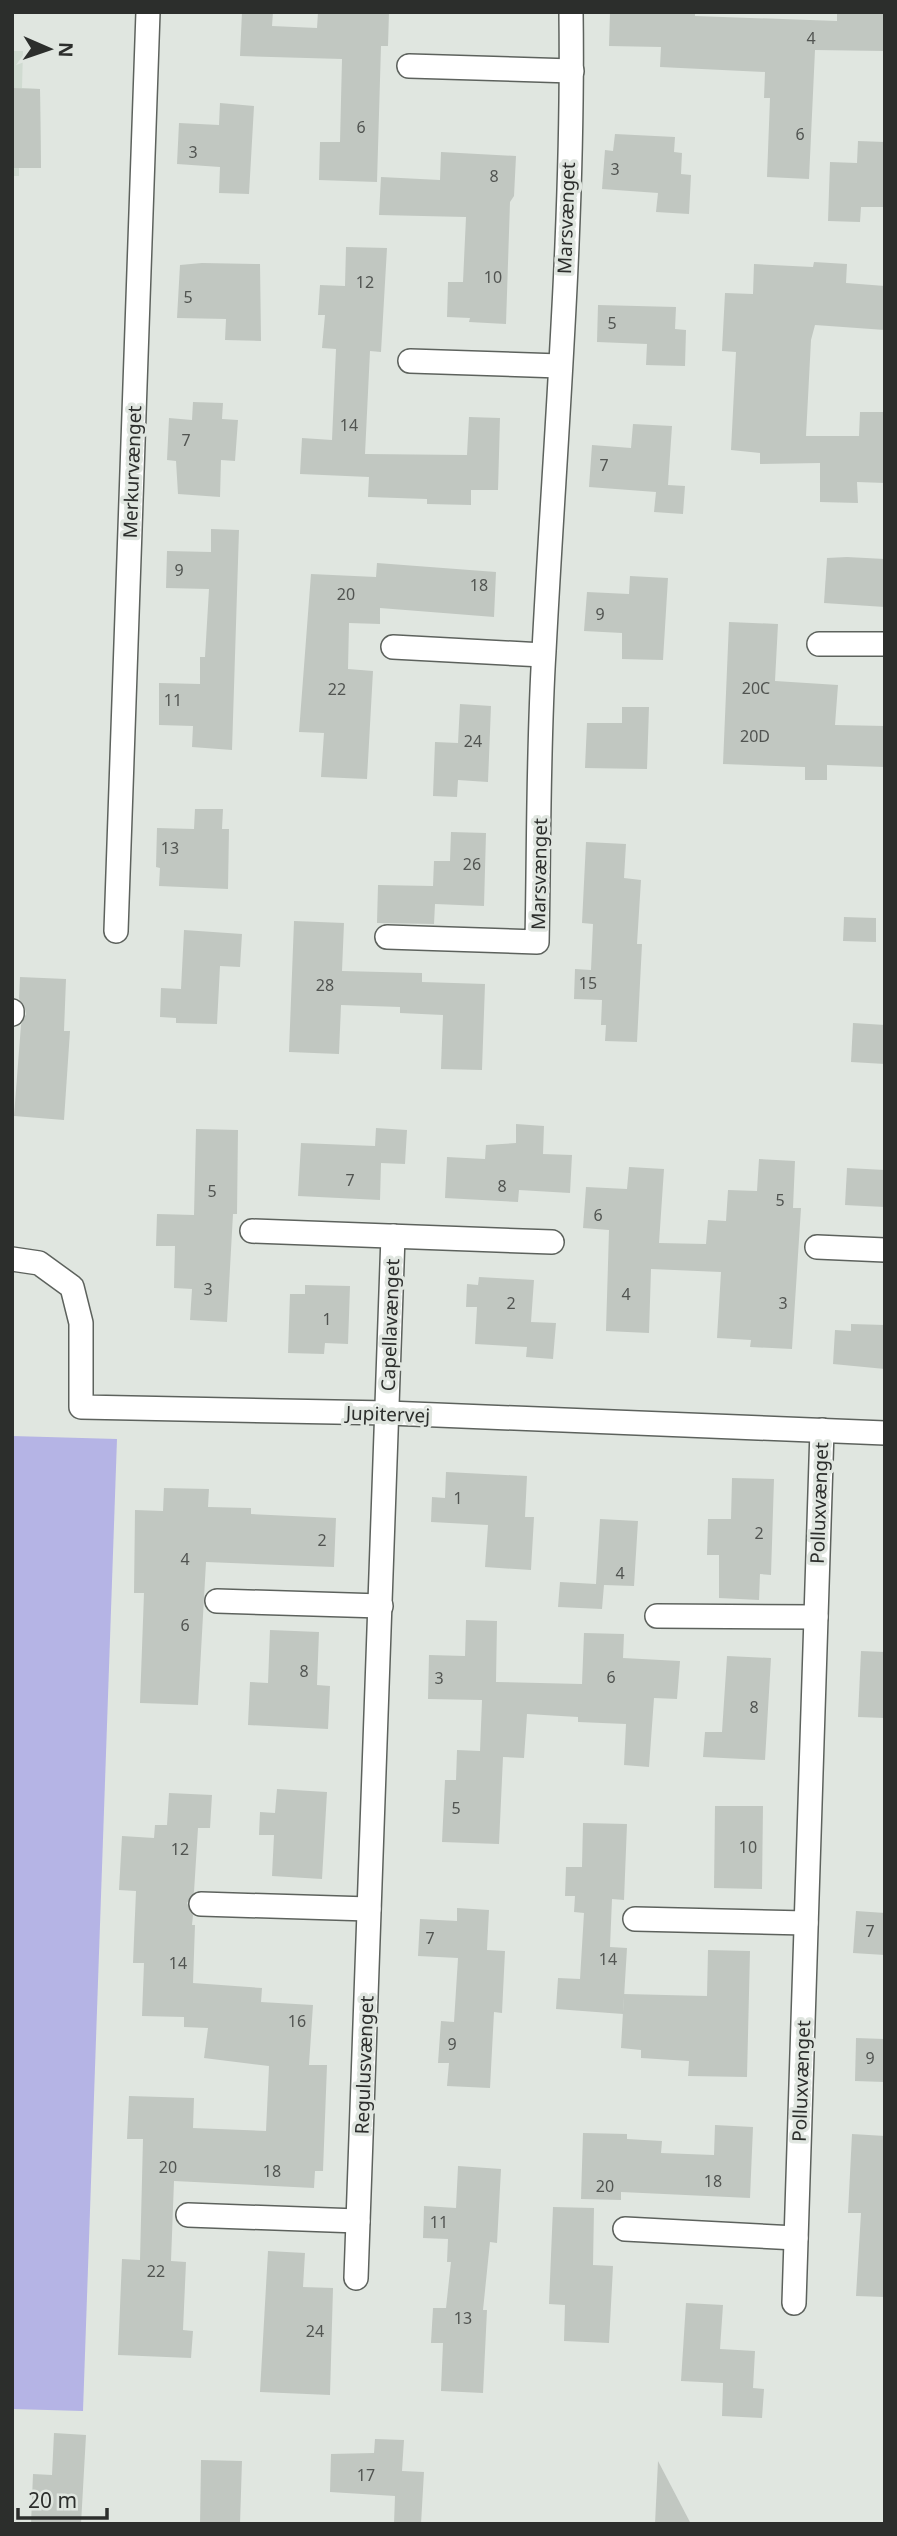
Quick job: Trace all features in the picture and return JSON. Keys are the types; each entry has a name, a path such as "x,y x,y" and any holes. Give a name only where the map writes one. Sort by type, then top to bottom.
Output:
{"street":[{"name":"Merkurvænget","path":"116,931 148,12"},
{"name":"Marsvænget","path":"387,937 537,942 543,655 561,366 572,12"},
{"path":"409,66 572,71"},
{"path":"410,361 561,366"},
{"path":"819,643 885,644"},
{"path":"394,647 543,655"},
{"name":"Capellavænget","path":"252,1231 552,1242"},
{"name":"Capellavænget","path":"388,1413 393,1236"},
{"path":"817,1247 885,1250"},
{"name":"Jupitervej","path":"12,1259 39,1263 72,1287 81,1323 81,1407 388,1413 885,1433"},
{"name":"Regulusvænget","path":"356,2278 388,1413"},
{"name":"Polluxvænget","path":"794,2303 822,1430"},
{"path":"216,1601 381,1606"},
{"path":"657,1616 816,1617"},
{"path":"201,1904 369,1909"},
{"path":"635,1919 806,1923"},
{"path":"188,2215 358,2221"},
{"path":"625,2229 796,2238"}],"shaded area":[{"path":"12,51 23,51 22,88 40,89 41,168 19,168 19,176 12,176"},
{"path":"12,1436 117,1439 83,2411 12,2409"}],"building":[{"path":"242,12 273,12 272,26 317,28 318,12 389,12 388,46 381,46 377,182 319,180 320,142 340,142 342,59 240,56"},
{"path":"610,12 695,12 695,16 837,21 837,12 885,12 885,51 815,50 809,179 767,177 770,98 764,98 765,72 660,67 661,47 609,46"},
{"path":"12,88 40,89 41,168 12,168"},
{"path":"220,103 254,106 249,194 219,193 220,167 177,164 179,123 219,125"},
{"path":"615,134 675,137 674,152 682,153 681,174 691,175 689,214 656,212 658,193 602,189 605,150 613,151"},
{"path":"858,141 885,142 885,207 861,207 860,222 828,221 830,162 857,163"},
{"path":"441,152 516,156 514,196 510,202 506,324 469,322 470,318 447,317 448,282 463,282 466,217 379,215 381,177 440,180"},
{"path":"346,247 387,248 381,352 370,351 365,454 467,455 469,417 500,418 498,490 471,490 471,505 427,504 427,499 368,497 369,477 300,474 302,438 332,440 336,349 322,348 325,315 318,315 320,285 345,286"},
{"path":"814,262 847,264 846,283 885,286 885,330 815,325 811,340 806,436 859,436 860,412 885,412 885,483 857,482 858,503 820,502 820,463 760,464 760,453 731,450 736,352 722,351 725,293 753,294 754,264 813,267"},
{"path":"260,264 261,341 225,340 226,319 177,318 180,265"},
{"path":"598,305 676,307 675,329 686,330 685,366 646,365 647,344 597,342"},
{"path":"193,402 223,403 222,419 238,420 235,461 221,460 220,497 178,494 176,461 167,460 169,418 192,420"},
{"path":"633,424 672,426 668,485 685,486 683,514 654,512 656,492 589,487 592,445 631,448"},
{"path":"211,529 239,530 232,750 192,747 193,726 159,725 159,683 200,684 200,657 205,657 209,589 166,588 167,551 211,552"},
{"path":"827,558 885,559 885,607 824,603"},
{"path":"377,563 496,572 494,617 380,608 380,624 349,623 348,669 373,671 367,779 321,777 324,733 299,732 311,574 376,577"},
{"path":"630,576 668,578 663,660 622,659 622,633 584,631 587,592 629,594"},
{"path":"729,622 778,624 775,681 838,685 835,725 885,726 885,767 827,765 827,780 805,780 805,767 723,764"},
{"path":"460,704 491,706 488,782 458,780 457,797 433,796 435,742 458,743"},
{"path":"622,707 649,707 647,769 585,768 587,723 622,723"},
{"path":"195,809 223,809 222,829 229,829 228,889 159,886 160,868 156,867 157,828 194,829"},
{"path":"451,832 486,833 484,906 435,904 434,924 377,923 378,885 433,886 434,861 450,861"},
{"path":"586,842 626,844 624,878 641,880 637,944 642,944 637,1042 605,1041 606,1025 601,1025 602,1000 574,999 575,969 591,970 593,924 582,923"},
{"path":"844,917 876,918 876,942 843,941"},
{"path":"294,921 344,923 342,971 422,973 422,982 485,984 482,1070 441,1069 443,1015 400,1013 400,1007 341,1005 339,1054 289,1052"},
{"path":"184,930 242,934 240,967 220,966 217,1024 176,1023 176,1018 160,1017 161,988 181,989"},
{"path":"20,977 66,979 64,1031 70,1031 64,1120 14,1116 21,1025 26,1014 19,999"},
{"path":"853,1023 885,1025 885,1064 851,1062"},
{"path":"516,1124 544,1126 543,1154 572,1155 570,1193 519,1190 518,1202 445,1198 447,1157 485,1159 486,1145 516,1143"},
{"path":"376,1128 407,1130 405,1164 381,1163 380,1200 298,1196 301,1143 375,1146"},
{"path":"196,1129 238,1130 237,1214 233,1214 227,1322 190,1320 192,1289 174,1288 175,1246 156,1246 157,1214 194,1215"},
{"path":"759,1159 795,1161 793,1208 801,1208 792,1349 750,1347 751,1340 717,1338 721,1272 651,1269 649,1333 606,1331 609,1230 583,1228 586,1187 627,1189 629,1167 664,1169 659,1243 706,1244 708,1220 726,1221 728,1190 757,1191"},
{"path":"847,1168 885,1170 885,1207 845,1205"},
{"path":"479,1277 534,1280 531,1322 556,1323 553,1359 526,1357 527,1347 475,1344 477,1307 466,1307 467,1284 478,1285"},
{"path":"305,1285 350,1286 348,1344 325,1343 324,1354 288,1353 290,1294 305,1294"},
{"path":"851,1324 885,1325 885,1369 833,1364 835,1330 851,1331"},
{"path":"446,1472 527,1476 525,1517 534,1517 531,1570 485,1567 488,1525 431,1522 432,1497 445,1498"},
{"path":"732,1478 774,1479 771,1575 760,1574 759,1600 719,1598 719,1555 707,1555 708,1519 731,1519"},
{"path":"164,1488 209,1489 208,1507 251,1508 251,1514 336,1518 334,1567 206,1562 198,1705 140,1703 144,1593 134,1593 135,1510 163,1511"},
{"path":"600,1519 638,1521 634,1586 604,1585 602,1609 558,1607 560,1582 596,1584"},
{"path":"466,1620 497,1621 496,1682 582,1684 584,1633 624,1634 623,1658 680,1661 677,1699 654,1698 649,1767 624,1765 626,1724 578,1722 578,1717 527,1714 524,1758 503,1757 499,1844 442,1842 445,1780 456,1780 457,1750 480,1751 482,1700 428,1699 429,1655 465,1656"},
{"path":"270,1630 319,1632 317,1685 330,1686 328,1729 248,1725 250,1682 268,1683"},
{"path":"861,1651 885,1652 885,1718 858,1717"},
{"path":"727,1656 771,1658 765,1760 703,1757 705,1732 722,1732"},
{"path":"277,1789 327,1792 322,1879 272,1876 274,1835 259,1835 260,1812 275,1813"},
{"path":"169,1793 212,1795 210,1828 198,1828 194,1892 187,1903 193,1915 192,1925 195,1925 193,1983 262,1988 261,2002 313,2005 309,2065 327,2065 323,2171 315,2171 314,2188 174,2181 171,2261 186,2262 183,2330 193,2331 191,2358 118,2355 122,2259 140,2260 143,2139 127,2139 129,2096 194,2098 193,2128 266,2131 269,2066 204,2058 208,2028 184,2027 184,2017 142,2016 144,1963 133,1963 136,1891 119,1890 122,1836 154,1838 155,1825 167,1825"},
{"path":"715,1806 763,1806 762,1889 714,1888"},
{"path":"583,1823 627,1824 624,1900 612,1899 610,1947 627,1948 623,2014 556,2009 558,1978 580,1979 584,1913 574,1912 575,1896 565,1896 566,1867 582,1867"},
{"path":"457,1908 489,1910 487,1950 505,1951 502,2013 494,2012 490,2088 447,2086 449,2063 438,2063 441,2021 454,2022 458,1958 418,1956 420,1919 457,1921"},
{"path":"856,1911 885,1913 885,1955 853,1953"},
{"path":"708,1950 750,1951 747,2077 688,2076 689,2061 641,2058 641,2050 621,2048 624,1994 707,1996"},
{"path":"856,2038 885,2039 885,2082 855,2081"},
{"path":"715,2125 753,2127 750,2198 621,2192 621,2200 581,2199 583,2133 627,2134 627,2139 662,2141 661,2153 714,2155"},
{"path":"852,2134 885,2136 885,2297 856,2296 861,2213 848,2213"},
{"path":"458,2166 501,2169 497,2243 490,2242 483,2310 487,2310 483,2393 441,2391 443,2343 431,2343 433,2308 446,2308 451,2262 447,2262 448,2239 423,2238 424,2206 456,2208"},
{"path":"553,2207 594,2208 593,2265 613,2266 609,2343 564,2341 565,2305 549,2304"},
{"path":"268,2251 305,2253 303,2287 333,2288 330,2395 260,2392"},
{"path":"686,2303 723,2305 720,2349 755,2351 753,2388 764,2389 762,2418 722,2416 723,2383 681,2381"},
{"path":"54,2433 86,2435 81,2524 31,2524 33,2474 52,2475"},
{"path":"375,2439 404,2440 402,2471 424,2472 421,2524 394,2524 395,2496 330,2492 331,2454 374,2453"},
{"path":"201,2460 242,2461 240,2524 200,2524"},
{"path":"658,2461 691,2524 655,2524"}]}
